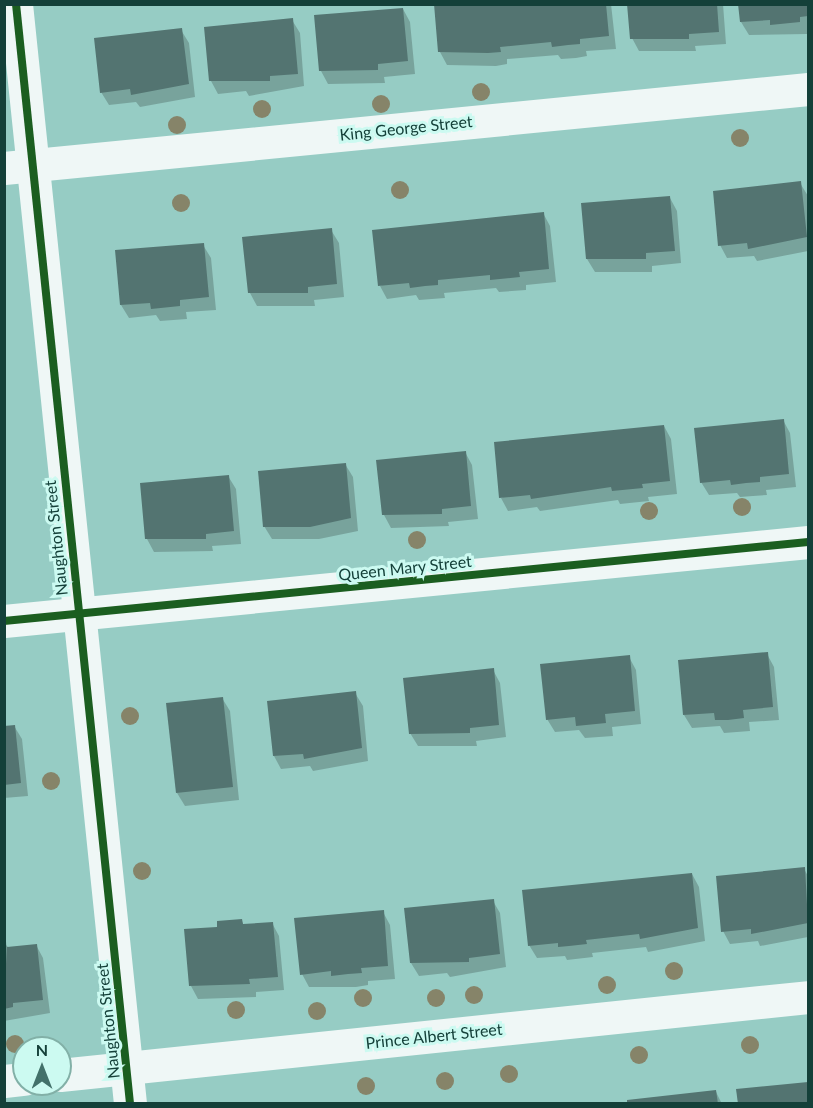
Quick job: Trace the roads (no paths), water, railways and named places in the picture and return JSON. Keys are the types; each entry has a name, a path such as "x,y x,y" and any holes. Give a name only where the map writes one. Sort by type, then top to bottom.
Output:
{"street":[{"name":"Naughton Street","path":"16,4 19,166 78,613 130,1104"},
{"name":"King George Street","path":"19,166 808,89"},
{"name":"Queen Mary Street","path":"4,621 808,542"},
{"name":"Prince Albert Street","path":"72,1074 808,997"}]}
